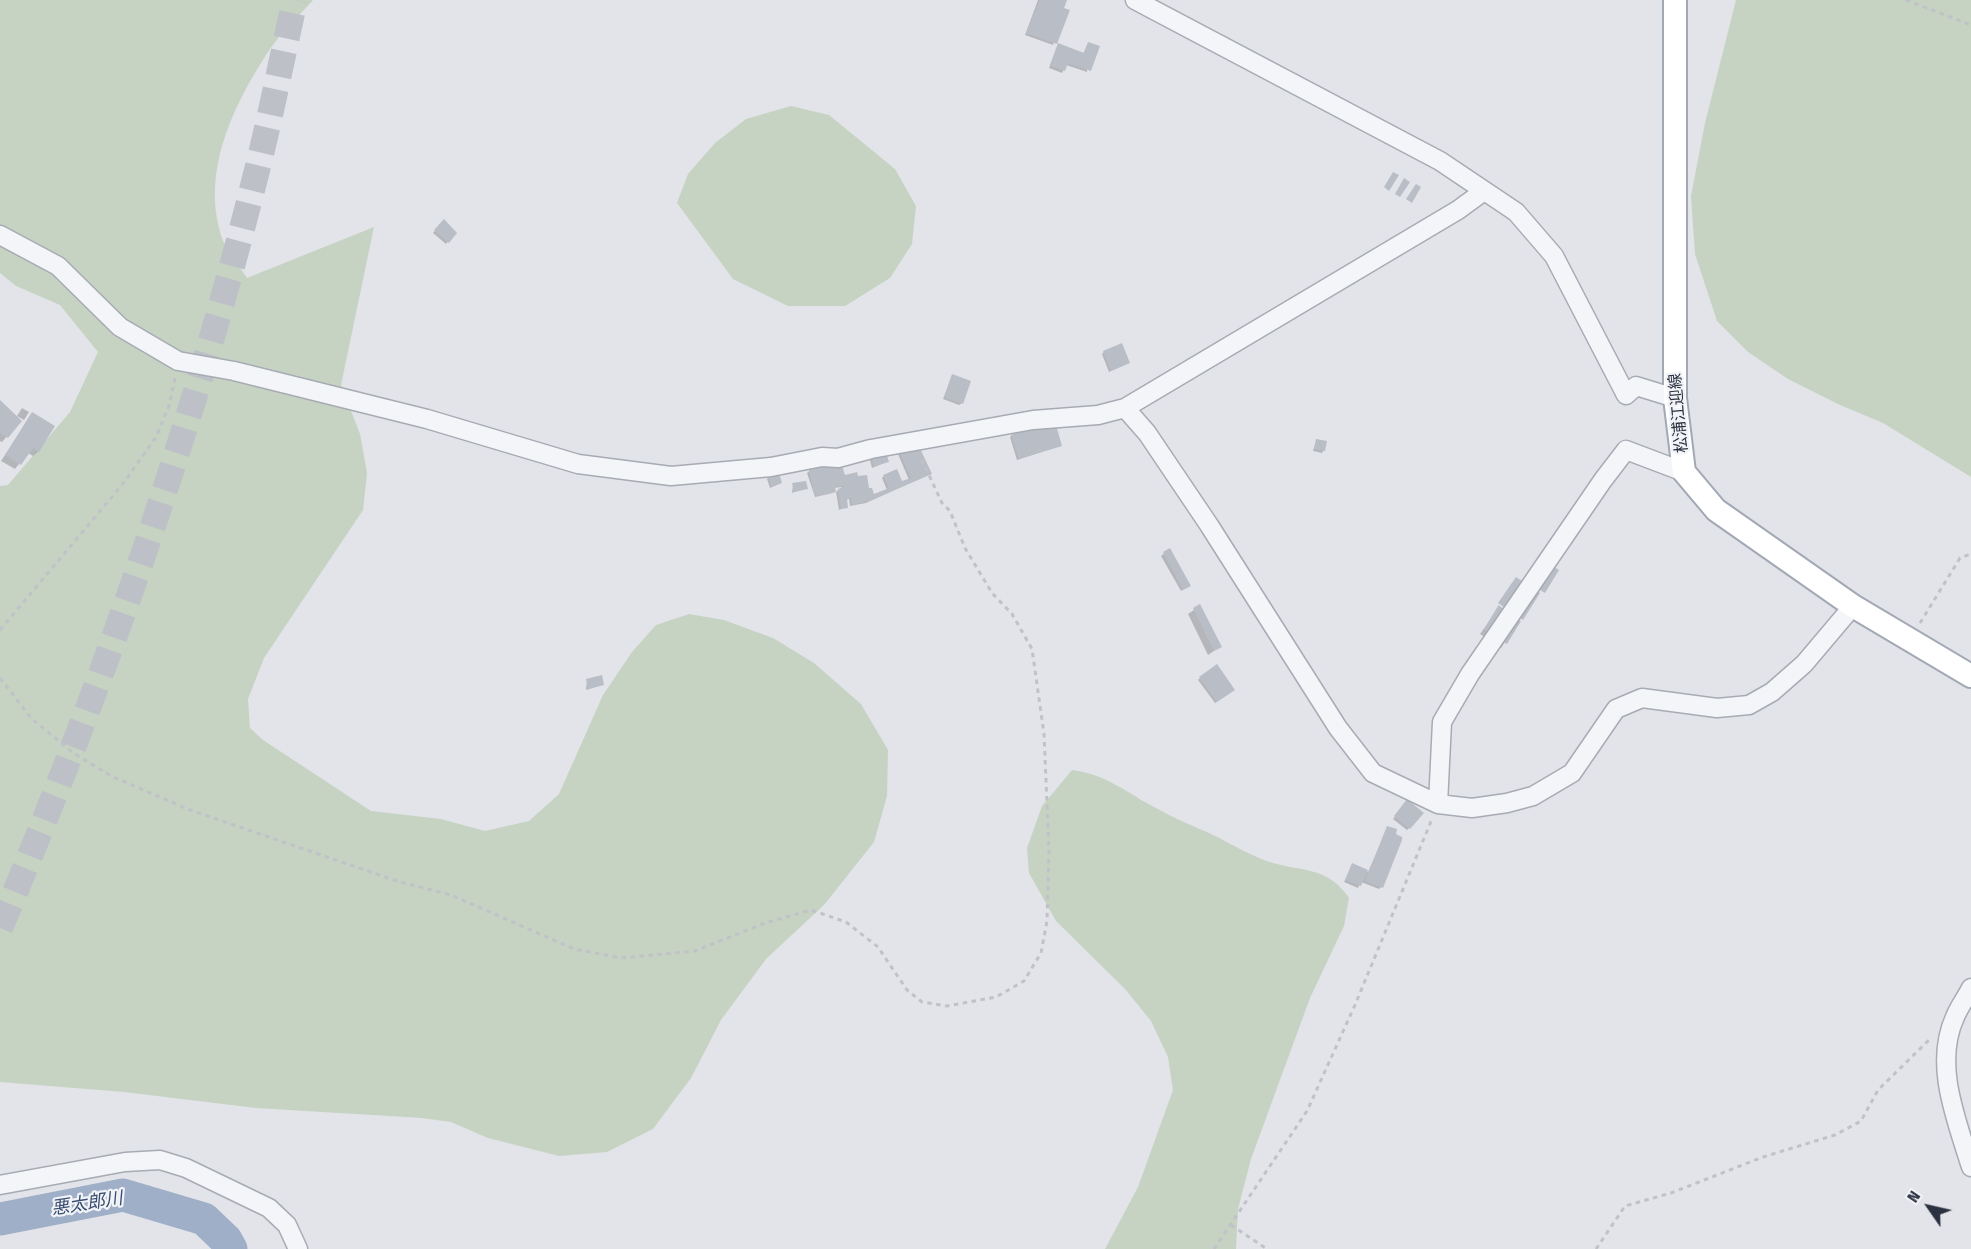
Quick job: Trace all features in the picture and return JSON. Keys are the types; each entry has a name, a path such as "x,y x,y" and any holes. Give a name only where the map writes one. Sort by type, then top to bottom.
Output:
{"main road":[{"name":"松浦江迎線","path":"1675,0 1675,398 1684,472 1716,510 1853,606 1971,676"}],"street":[{"path":"1135,0 1440,161 1516,212 1534,231 1564,274 1626,395 1636,386 1675,398"},
{"path":"0,235 58,266 120,327 178,361 234,371 427,419 578,464 671,476 771,467 1033,420 1098,415 1125,408 1458,210 1484,191"},
{"path":"1125,408 1147,433 1209,525 1338,728 1372,773 1438,804 1472,808 1508,803 1533,796 1572,773 1616,709 1642,698 1717,708 1749,705 1772,692 1804,664 1853,606"},
{"path":"1438,804 1442,722 1470,674 1609,472 1626,450 1684,472"},
{"path":"1971,988 1954,1018 1948,1050 1947,1086 1971,1167"},
{"path":"0,1185 125,1162 160,1160 186,1168 269,1208 287,1225 298,1249"}],"path":[{"path":"1906,0 1971,25"},
{"path":"0,630 123,485 156,437 169,406 178,361"},
{"path":"0,678 31,718 72,752 111,776 190,810 397,881 451,895 574,949 621,958 695,951 765,923 811,910 846,922 878,947 907,990 922,1002 947,1005 996,997 1024,981 1041,953 1047,921 1049,851 1043,723 1032,649 1012,614 992,593 965,548 950,511 942,504 913,443"},
{"path":"1910,640 1960,558 1971,554"},
{"path":"1214,1249 1307,1111 1355,1005 1438,804"},
{"path":"1596,1249 1625,1206 1671,1193 1763,1157 1835,1135 1862,1121 1878,1090 1911,1055 1954,1018"},
{"path":"1231,1225 1267,1249"}],"green space":[{"path":"0,0 313,0 270,49 232,117 217,167 215,192 217,218 226,247 247,278 374,227 341,385 360,434 367,473 363,510 264,658 248,699 250,728 263,740 371,811 441,819 485,831 529,821 559,794 603,695 632,652 656,625 689,614 724,620 773,638 814,663 861,704 888,750 887,796 874,842 824,905 766,959 721,1020 691,1078 653,1129 607,1152 559,1156 488,1138 451,1122 422,1118 256,1108 124,1092 0,1082 0,486 8,485 70,412 98,352 60,305 16,286 0,273"},
{"path":"1736,0 1971,0 1971,477 1883,423 1788,379 1748,352 1717,321 1695,254 1691,196 1705,123"},
{"path":"791,106 829,115 895,169 916,206 912,244 890,278 845,306 788,306 733,279 677,203 688,174 715,143 746,119"},
{"path":"1072,770 1107,780 1171,816 1257,857 1324,876 1341,888 1349,898 1344,926 1310,998 1251,1159 1238,1209 1236,1249 1105,1249 1138,1187 1173,1090 1168,1057 1151,1021 1125,989 1056,921 1029,873 1027,848 1042,806"}],"building":[{"path":"1040,0 1067,0 1064,8 1070,10 1057,44 1026,33"},
{"path":"1088,42 1100,46 1091,71 1068,63 1065,71 1050,65 1058,43 1084,53"},
{"path":"1393,172 1399,175 1389,191 1384,187"},
{"path":"1404,178 1410,182 1400,197 1395,194"},
{"path":"1416,184 1421,187 1412,203 1406,199"},
{"path":"444,219 457,233 449,243 434,230"},
{"path":"1122,343 1130,363 1111,371 1103,351"},
{"path":"952,374 971,381 963,404 944,397"},
{"path":"0,400 22,421 8,438 0,433"},
{"path":"32,412 55,426 39,452 33,448 21,465 5,455"},
{"path":"1043,425 1044,429 1056,425 1062,446 1019,459 1011,433"},
{"path":"1316,439 1327,441 1325,451 1314,449"},
{"path":"917,442 932,474 869,501 852,505 851,498 847,499 848,508 841,509 838,489 848,485 835,487 836,492 817,496 814,493 809,470 841,463 845,475 857,472 858,476 867,475 869,488 872,488 874,494 889,488 883,475 897,469 902,481 911,478 899,451"},
{"path":"884,446 889,462 874,466 869,450"},
{"path":"779,473 782,483 771,487 769,476"},
{"path":"806,481 808,489 794,492 792,483"},
{"path":"1170,548 1191,586 1183,590 1163,552"},
{"path":"1548,563 1559,570 1545,593 1533,586"},
{"path":"1516,577 1540,593 1523,620 1498,603"},
{"path":"1200,604 1222,647 1214,651 1193,608"},
{"path":"1498,606 1521,621 1507,644 1484,629"},
{"path":"1217,664 1235,690 1217,702 1199,677"},
{"path":"602,675 604,685 588,689 586,679"},
{"path":"1407,799 1424,813 1410,829 1394,816"},
{"path":"1387,826 1397,829 1396,834 1402,837 1402,840 1383,888 1365,881"},
{"path":"1352,863 1368,870 1361,886 1345,880"}],"waterway":[{"name":"悪太郎川","path":"0,1219 123,1195 204,1219 226,1240 231,1249"}],"tunnel":[{"path":"0,928 74,746 172,469 228,281 253,186 295,0"}]}
